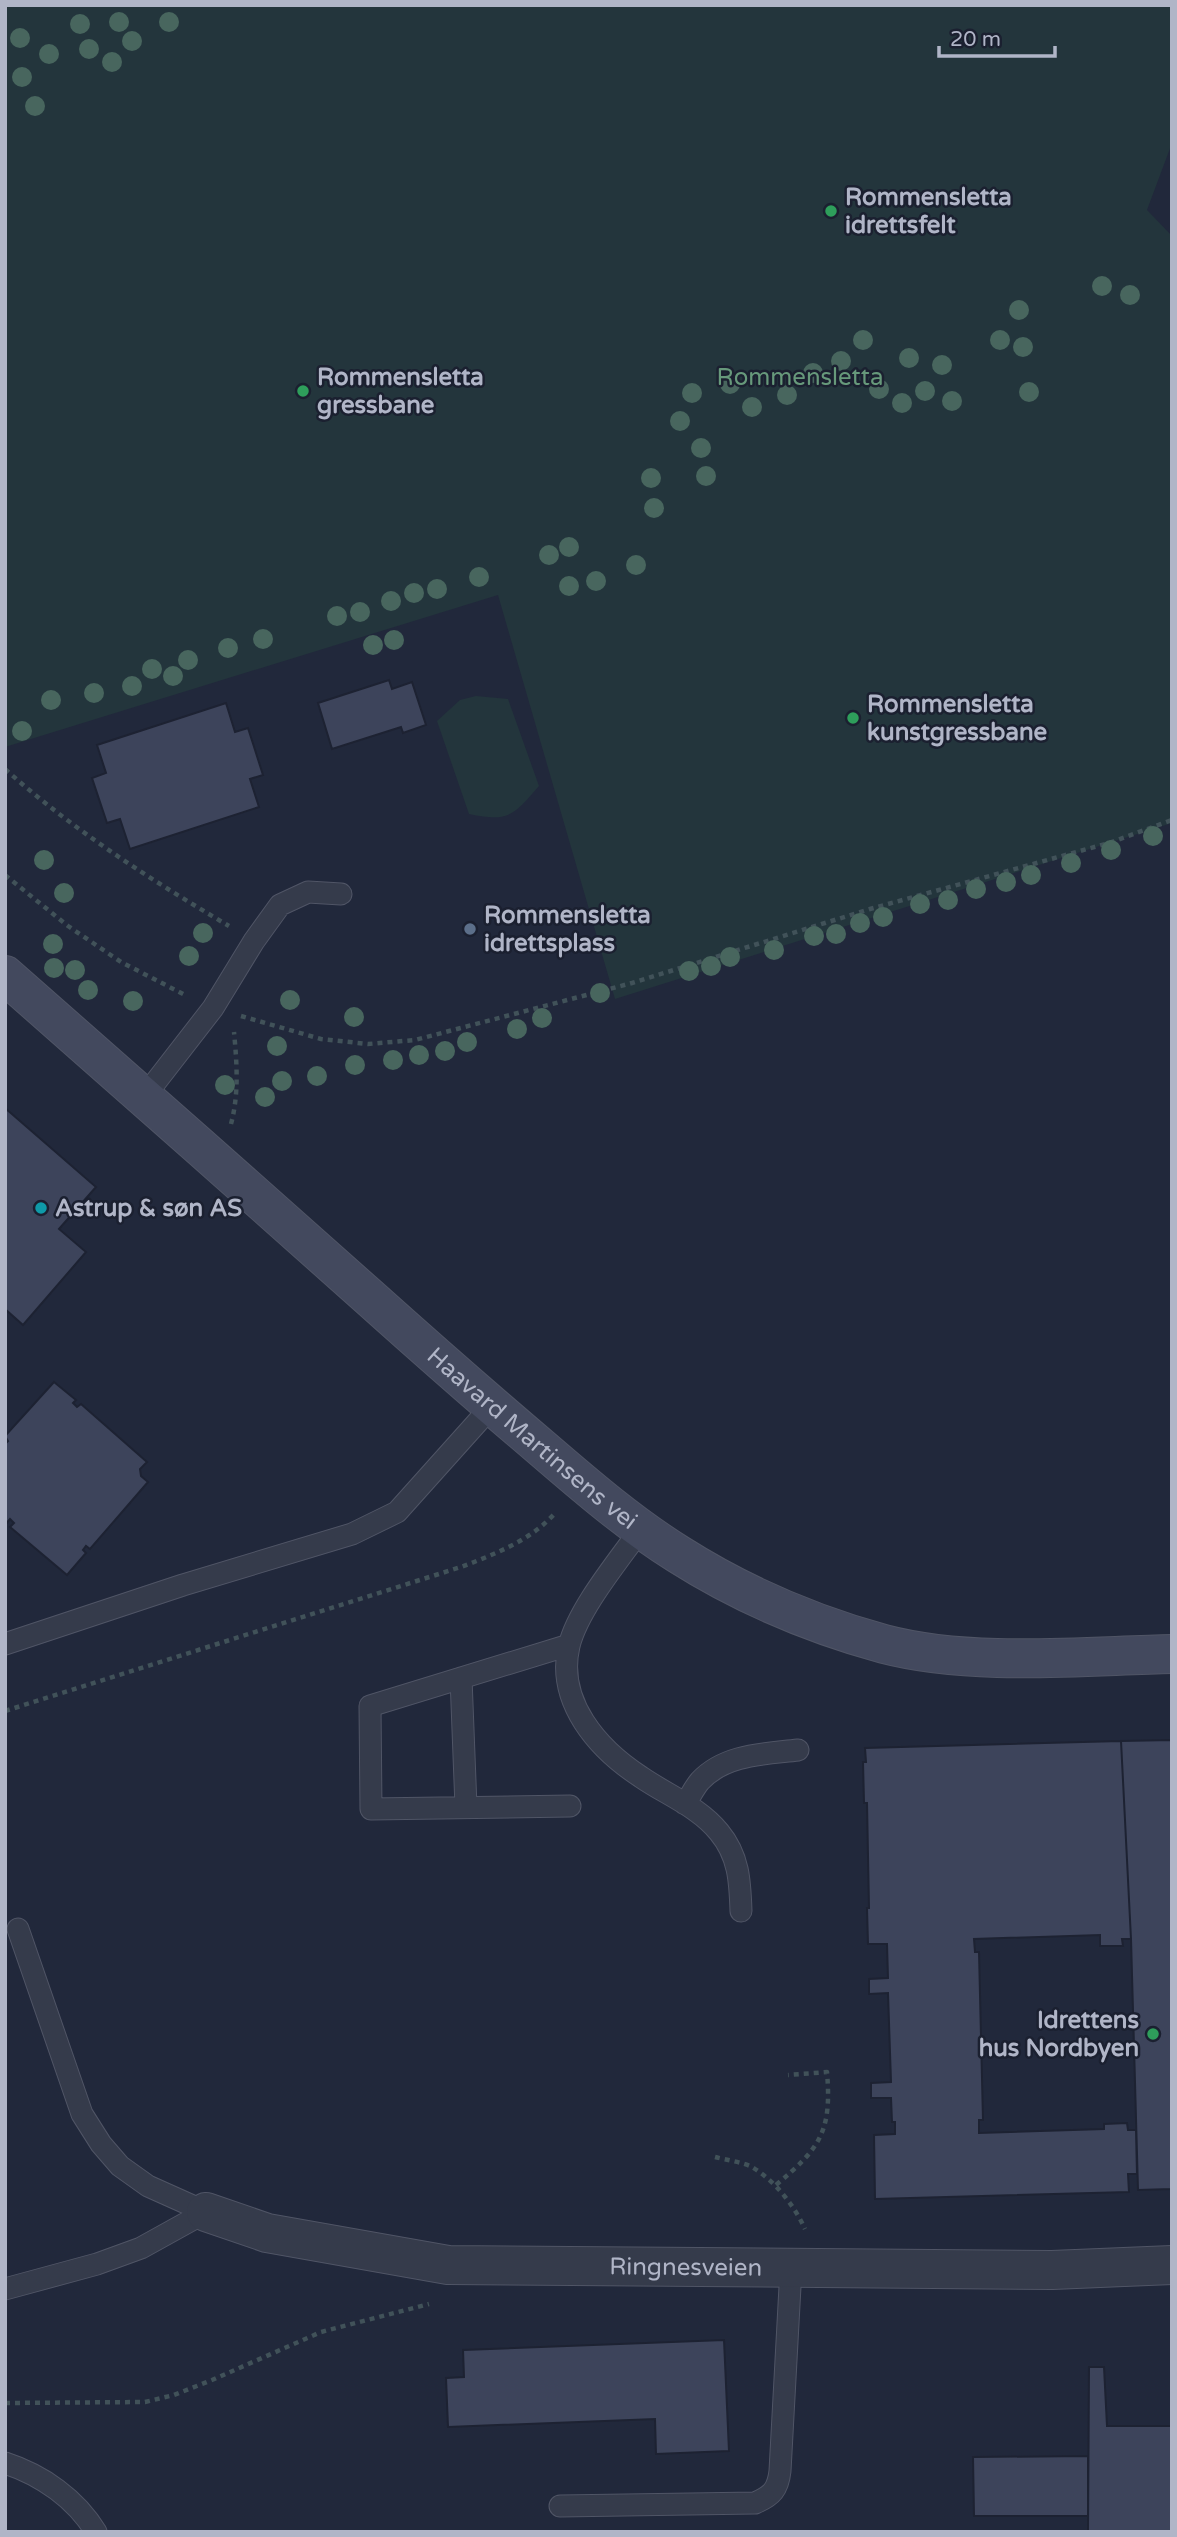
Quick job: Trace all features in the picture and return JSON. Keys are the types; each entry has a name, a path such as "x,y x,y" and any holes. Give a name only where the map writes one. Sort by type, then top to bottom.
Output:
{"street":[{"name":"Haavard Martinsens vei","path":"5,975 581,1482 641,1529 729,1583 775,1606 834,1628 886,1644 928,1652 982,1657 1172,1654"},
{"name":"Ringnesveien","path":"206,2212 267,2233 448,2265 1052,2270 1172,2265"}],"lane":[{"path":"144,1097 222,1011 254,941 280,905 308,892 341,894"},
{"path":"5,1644 363,1529 397,1512 492,1406"},
{"path":"641,1529 597,1592 569,1645 567,1665 574,1706 586,1728 606,1749 639,1776 702,1814 719,1832 732,1852 739,1870 741,1911"},
{"path":"569,1645 370,1706 371,1808 570,1806"},
{"path":"461,1678 466,1808"},
{"path":"685,1804 701,1781 720,1766 743,1757 799,1750"},
{"path":"18,1929 82,2114 101,2144 120,2166 148,2186 206,2212"},
{"path":"5,2289 97,2264 141,2248 206,2212"},
{"path":"560,2506 755,2503 770,2497 778,2485 806,2268"},
{"path":"5,2463 37,2476 61,2493 86,2515 96,2532"}],"path":[{"path":"5,769 31,792 149,879 254,941"},
{"path":"5,875 68,926 121,962 222,1011 321,1039 368,1044 415,1040 632,983 870,909 1109,843 1172,820"},
{"path":"211,1156 230,1126 236,1105 237,1067 222,1011"},
{"path":"5,1711 490,1556 530,1535 550,1518 581,1482"},
{"path":"776,2185 801,2164 818,2143 828,2118 827,2073 788,2075"},
{"path":"715,2157 750,2166 776,2185 800,2218 806,2268"},
{"path":"5,2403 145,2402 174,2395 321,2332 436,2302"}],"green space":[{"name":"Rommensletta","path":"5,5 1172,5 1172,143 1147,210 1172,236 1172,823 615,999 498,595 5,747"},
{"path":"476,696 508,699 539,786 516,810 502,817 469,814 437,721 460,700"}],"building":[{"path":"389,680 392,689 412,682 426,725 403,733 401,727 332,749 318,703"},
{"path":"226,703 235,732 248,728 263,775 250,779 259,807 130,849 120,819 107,823 92,778 106,773 97,745"},
{"name":"Astrup & søn AS","path":"5,1108 96,1187 59,1229 86,1252 23,1325 5,1309"},
{"path":"54,1382 76,1400 73,1403 77,1407 81,1404 147,1462 140,1469 141,1476 148,1482 90,1549 86,1546 83,1550 86,1553 67,1575 10,1527 14,1523 10,1519 5,1525 5,1444 8,1441 5,1436"},
{"name":"Idrettens hus Nordbyen","path":"1172,1740 1172,2189 1138,2190 1131,1939 1121,1741"},
{"path":"1121,1741 1131,1939 1122,1939 1123,1946 1100,1946 1100,1935 974,1939 975,1952 979,1952 983,2120 979,2120 979,2133 1104,2129 1104,2124 1127,2123 1128,2130 1136,2130 1137,2174 1128,2174 1129,2192 875,2199 874,2135 895,2134 895,2122 892,2122 891,2098 871,2098 871,2083 891,2082 888,1993 869,1994 869,1979 888,1978 887,1944 868,1944 867,1803 864,1803 863,1762 866,1762 865,1748"},
{"path":"724,2340 729,2451 656,2454 655,2419 448,2427 446,2378 464,2377 463,2350"},
{"path":"1089,2367 1104,2367 1107,2426 1172,2426 1172,2532 1088,2532"},
{"path":"1088,2456 1088,2516 974,2516 973,2457"}],"place":[{"name":"Rommensletta idrettsfelt","path":"831,211"},
{"name":"Rommensletta gressbane","path":"303,391"},
{"name":"Rommensletta kunstgressbane","path":"853,718"},
{"name":"Rommensletta idrettsplass","path":"470,929"},
{"name":"Astrup & søn AS","path":"41,1208"},
{"name":"Idrettens hus Nordbyen","path":"1153,2034"}]}
